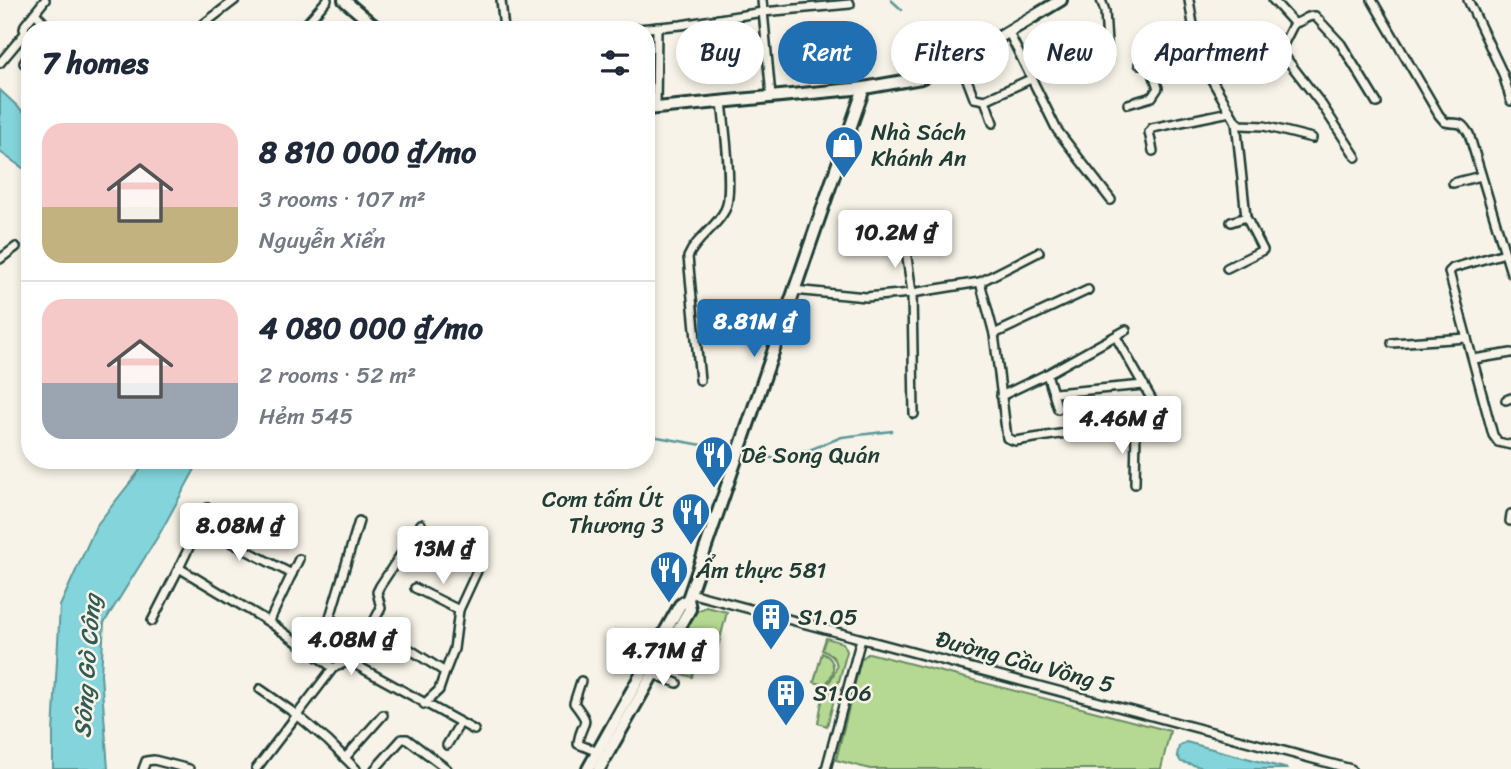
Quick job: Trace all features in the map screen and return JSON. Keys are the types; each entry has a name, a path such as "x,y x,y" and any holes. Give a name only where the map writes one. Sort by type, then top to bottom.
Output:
{"main road":[{"path":"344,0 368,21"},
{"path":"1009,33 1061,0"},
{"path":"655,109 891,83"},
{"path":"599,769 690,609 689,596 864,88"},
{"path":"588,769 680,605 689,596"}],"street":[{"path":"28,21 45,0"},
{"path":"207,21 234,0"},
{"path":"309,21 327,0"},
{"path":"501,0 503,21"},
{"path":"762,0 771,96"},
{"path":"1101,0 1106,21"},
{"path":"1189,0 1192,21"},
{"path":"1273,0 1294,23"},
{"path":"1371,0 1439,116 1445,122 1464,125 1469,134 1511,273"},
{"path":"1468,0 1503,74 1511,101"},
{"path":"655,54 657,27 763,12 850,4"},
{"path":"35,13 43,21"},
{"path":"1294,23 1308,16 1315,16 1341,44 1377,103"},
{"path":"1294,23 1282,47 1282,53 1322,105 1356,157"},
{"path":"1009,33 1023,59"},
{"path":"0,63 21,38"},
{"path":"969,84 974,98 985,100 1023,83"},
{"path":"1036,84 1057,130 1111,200"},
{"path":"1128,104 1152,97 1158,88 1157,84"},
{"path":"1215,84 1236,122 1247,217 1263,250 1227,268"},
{"path":"985,100 993,123"},
{"path":"700,380 688,257 692,248 714,227 728,204 722,101"},
{"path":"1153,151 1149,132 1152,128 1230,112"},
{"path":"1236,122 1312,138"},
{"path":"1453,183 1481,176"},
{"path":"1231,222 1247,217"},
{"path":"905,243 912,293 914,414"},
{"path":"0,259 16,247"},
{"path":"793,290 866,297 912,293 980,282 1039,252"},
{"path":"1506,253 1453,268 1449,272 1493,435 1498,442 1511,445"},
{"path":"980,282 994,334 1004,432 1007,438 1015,441 1066,433 1154,427"},
{"path":"994,334 1088,290"},
{"path":"1001,396 1126,330"},
{"path":"1116,337 1152,400"},
{"path":"1392,343 1467,338"},
{"path":"1474,359 1511,353"},
{"path":"1047,374 1058,409"},
{"path":"1055,393 1144,386"},
{"path":"1135,484 1136,429"},
{"path":"152,621 208,508"},
{"path":"318,657 359,521"},
{"path":"256,769 333,668 349,661 381,608 377,592 380,586 421,524"},
{"path":"199,526 292,574"},
{"path":"269,621 299,559"},
{"path":"179,568 269,621 333,668"},
{"path":"424,704 437,693 454,649 459,610 477,571"},
{"path":"415,588 459,610"},
{"name":"Đường Cầu Vồng 5","path":"689,596 1351,769"},
{"path":"372,625 445,672"},
{"path":"829,768 861,639"},
{"path":"349,661 474,730"},
{"path":"653,674 677,683"},
{"path":"581,681 574,703 586,720 579,744 598,752"},
{"path":"260,689 297,715 356,769"},
{"path":"345,758 383,715"},
{"path":"447,745 460,723"},
{"path":"374,769 402,739 407,739 447,769"},
{"path":"143,769 146,761 154,760 189,769"}],"green space":[{"path":"706,607 727,612 712,670 695,666 692,677 671,671 676,653 674,651 697,611"},
{"path":"826,638 843,643 847,651 827,726 818,723 826,688 835,672 836,663 830,654 822,650"},
{"path":"822,653 833,663 831,676 825,685 814,682"},
{"path":"869,653 1170,731 1161,769 870,769 836,760 861,659"}],"water":[{"path":"0,90 21,110 21,167 0,152"},
{"name":"Sông Gò Công","path":"141,469 195,469 160,533 104,623 101,674 108,769 53,769 60,606 96,526"},
{"path":"1186,742 1288,769 1208,769 1181,762 1177,755 1179,746"}],"waterway":[{"path":"891,0 902,10"},
{"path":"742,453 784,460 842,437 892,431"},
{"path":"655,437 736,451"}],"place":[{"name":"Nhà Sách Khánh An","path":"844,179"},
{"name":"Dê Song Quán","path":"714,489"},
{"name":"Cơm tấm Út Thương 3","path":"691,546"},
{"name":"Ẩm thực 581","path":"669,604"},
{"name":"S1.05","path":"771,651"},
{"name":"S1.06","path":"786,727"}]}
